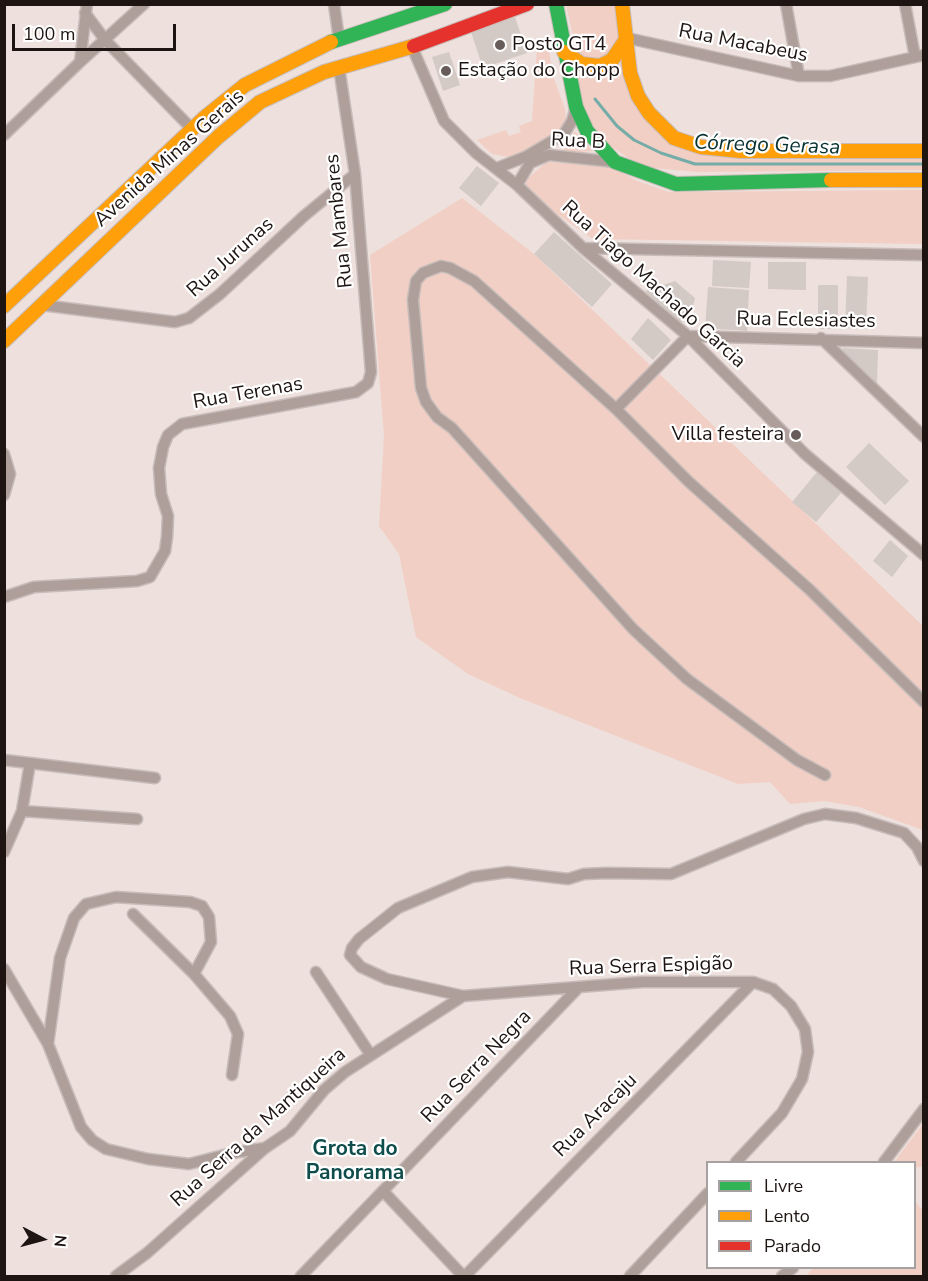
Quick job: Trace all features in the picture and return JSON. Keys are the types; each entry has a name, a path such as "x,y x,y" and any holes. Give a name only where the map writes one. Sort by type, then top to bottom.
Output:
{"main road":[{"name":"Avenida Minas Gerais","path":"4,341 243,115 260,102 293,85 339,67 412,47 527,4"},
{"path":"556,4 576,107 587,131 615,162 658,179 692,185 792,180 924,180"},
{"path":"622,4 630,73 638,96 674,138 687,144 740,152 924,151"},
{"name":"Avenida Minas Gerais","path":"4,306 192,129 245,85 293,57 440,5"},
{"path":"564,52 582,64 600,66 608,64 616,56 627,38"}],"street":[{"path":"4,135 144,4"},
{"path":"334,4 339,39"},
{"path":"786,4 799,76"},
{"path":"905,4 919,56"},
{"path":"86,9 106,41 192,129"},
{"path":"80,62 86,9"},
{"name":"Rua Macabeus","path":"627,38 799,76 830,76 919,56"},
{"name":"Rua Tiago Machado Garcia","path":"412,47 444,121 517,185 583,248 688,336 805,454 924,555"},
{"name":"Rua Mambares","path":"339,67 355,174 371,372"},
{"name":"Rua B","path":"497,168 525,157 564,134 572,121 576,107"},
{"name":"Rua B","path":"517,185 530,163 549,155 615,162"},
{"name":"Rua Jurunas","path":"42,305 175,322 189,318 220,294 304,216 355,174"},
{"path":"583,248 924,255"},
{"path":"825,775 775,744 672,665 633,629 452,428 437,417 426,402 422,388 413,300 416,281 431,268 441,266 450,268 474,281 616,409 688,482 810,590 924,702"},
{"path":"616,409 688,336"},
{"name":"Rua Eclesiastes","path":"688,336 820,338 924,343"},
{"path":"820,338 924,437"},
{"name":"Rua Terenas","path":"4,597 34,587 137,581 150,577 165,551 167,537 168,516 161,494 159,468 168,435 182,424 356,392 368,383 371,372"},
{"path":"4,454 10,474 4,495"},
{"path":"4,760 155,778"},
{"path":"4,852 22,811 30,763"},
{"path":"22,811 137,819"},
{"path":"463,996 387,979 361,967 350,955 359,939 398,908 472,877 508,872 568,879 584,874 671,874 804,819 825,814 856,818 904,833 917,847 924,861"},
{"path":"48,1044 60,958 74,918 86,904 116,897 190,902 202,906 209,917 211,942 194,975"},
{"path":"133,914 194,975 230,1016 238,1035 232,1075"},
{"path":"4,969 48,1044 81,1127 92,1140 106,1149 148,1159 189,1164 232,1153 266,1148"},
{"path":"316,972 370,1054"},
{"name":"Rua Serra Espigão","path":"463,996 642,982 753,982 773,989 791,1006 805,1029 808,1052 802,1079 782,1113 737,1161"},
{"name":"Rua Aracaju","path":"464,1276 753,982"},
{"name":"Rua Serra Negra","path":"301,1276 579,987"},
{"name":"Rua Serra da Mantiqueira","path":"116,1276 147,1253 266,1148 290,1131 324,1090 370,1054 463,996"},
{"path":"885,1161 924,1109"},
{"path":"382,1191 464,1276"},
{"path":"630,1276 706,1195"}],"shaded area":[{"path":"566,5 614,5 619,38 604,59 588,59 577,53"},
{"path":"548,44 553,76 565,109 566,122 559,132 516,156 492,154 477,140 506,130 509,136 521,132 519,126 532,121 537,48"},
{"path":"620,60 629,93 636,107 652,125 738,157 869,159 923,157 923,170 696,172 654,168 631,160 595,135 581,111 574,71 594,74 604,71"},
{"path":"575,131 584,142 593,151 561,153"},
{"path":"547,162 611,166 637,181 669,192 923,190 923,244 593,239 531,196 525,187 527,179"},
{"path":"462,198 534,254 923,626 923,830 859,807 825,801 790,804 770,782 738,784 520,698 468,674 416,637 399,554 379,526 384,436 370,255"},
{"path":"923,1124 923,1166 916,1168 916,1161 895,1161"},
{"path":"916,1202 923,1211 923,1276 806,1276 812,1269 916,1269"}],"building":[{"name":"Posto GT4","path":"515,17 527,53 483,68 471,32"},
{"name":"Estação do Chopp","path":"449,52 460,85 443,91 432,57"},
{"path":"477,166 499,183 481,206 459,188"},
{"path":"554,232 612,284 592,307 534,254"},
{"path":"713,260 751,262 749,288 712,286"},
{"path":"768,262 806,262 806,290 768,289"},
{"path":"847,276 868,277 866,329 845,328"},
{"path":"675,281 695,298 689,323 679,321 645,291"},
{"path":"818,285 838,285 838,329 818,329"},
{"path":"708,287 749,290 747,331 705,328"},
{"path":"648,318 671,340 653,360 631,339"},
{"path":"843,348 878,350 877,383 840,353"},
{"path":"869,443 909,481 885,505 846,467"},
{"path":"817,472 841,493 816,522 792,502"},
{"path":"890,540 908,556 892,577 873,561"}],"waterway":[{"name":"Córrego Gerasa","path":"595,99 617,126 634,140 661,153 695,164 924,164"}],"traffic: fast":[{"path":"331,42 445,4"},
{"path":"556,4 576,107 587,131 615,162 676,184 831,180"}],"traffic: slow":[{"path":"622,4 630,73 638,96 649,113 674,138 701,147 740,151 924,151"},
{"path":"564,52 582,64 600,66 612,60 627,38"},
{"path":"4,306 204,118 245,85 331,42"},
{"path":"4,341 218,137 260,102 324,72 414,46"},
{"path":"831,180 924,180"}],"traffic: jam":[{"path":"414,46 527,4"}],"place":[{"name":"Posto GT4","path":"500,45"},
{"name":"Estação do Chopp","path":"446,71"},
{"name":"Villa festeira","path":"796,435"}],"district":[{"name":"Grota do Panorama","path":"355,1162"}]}
